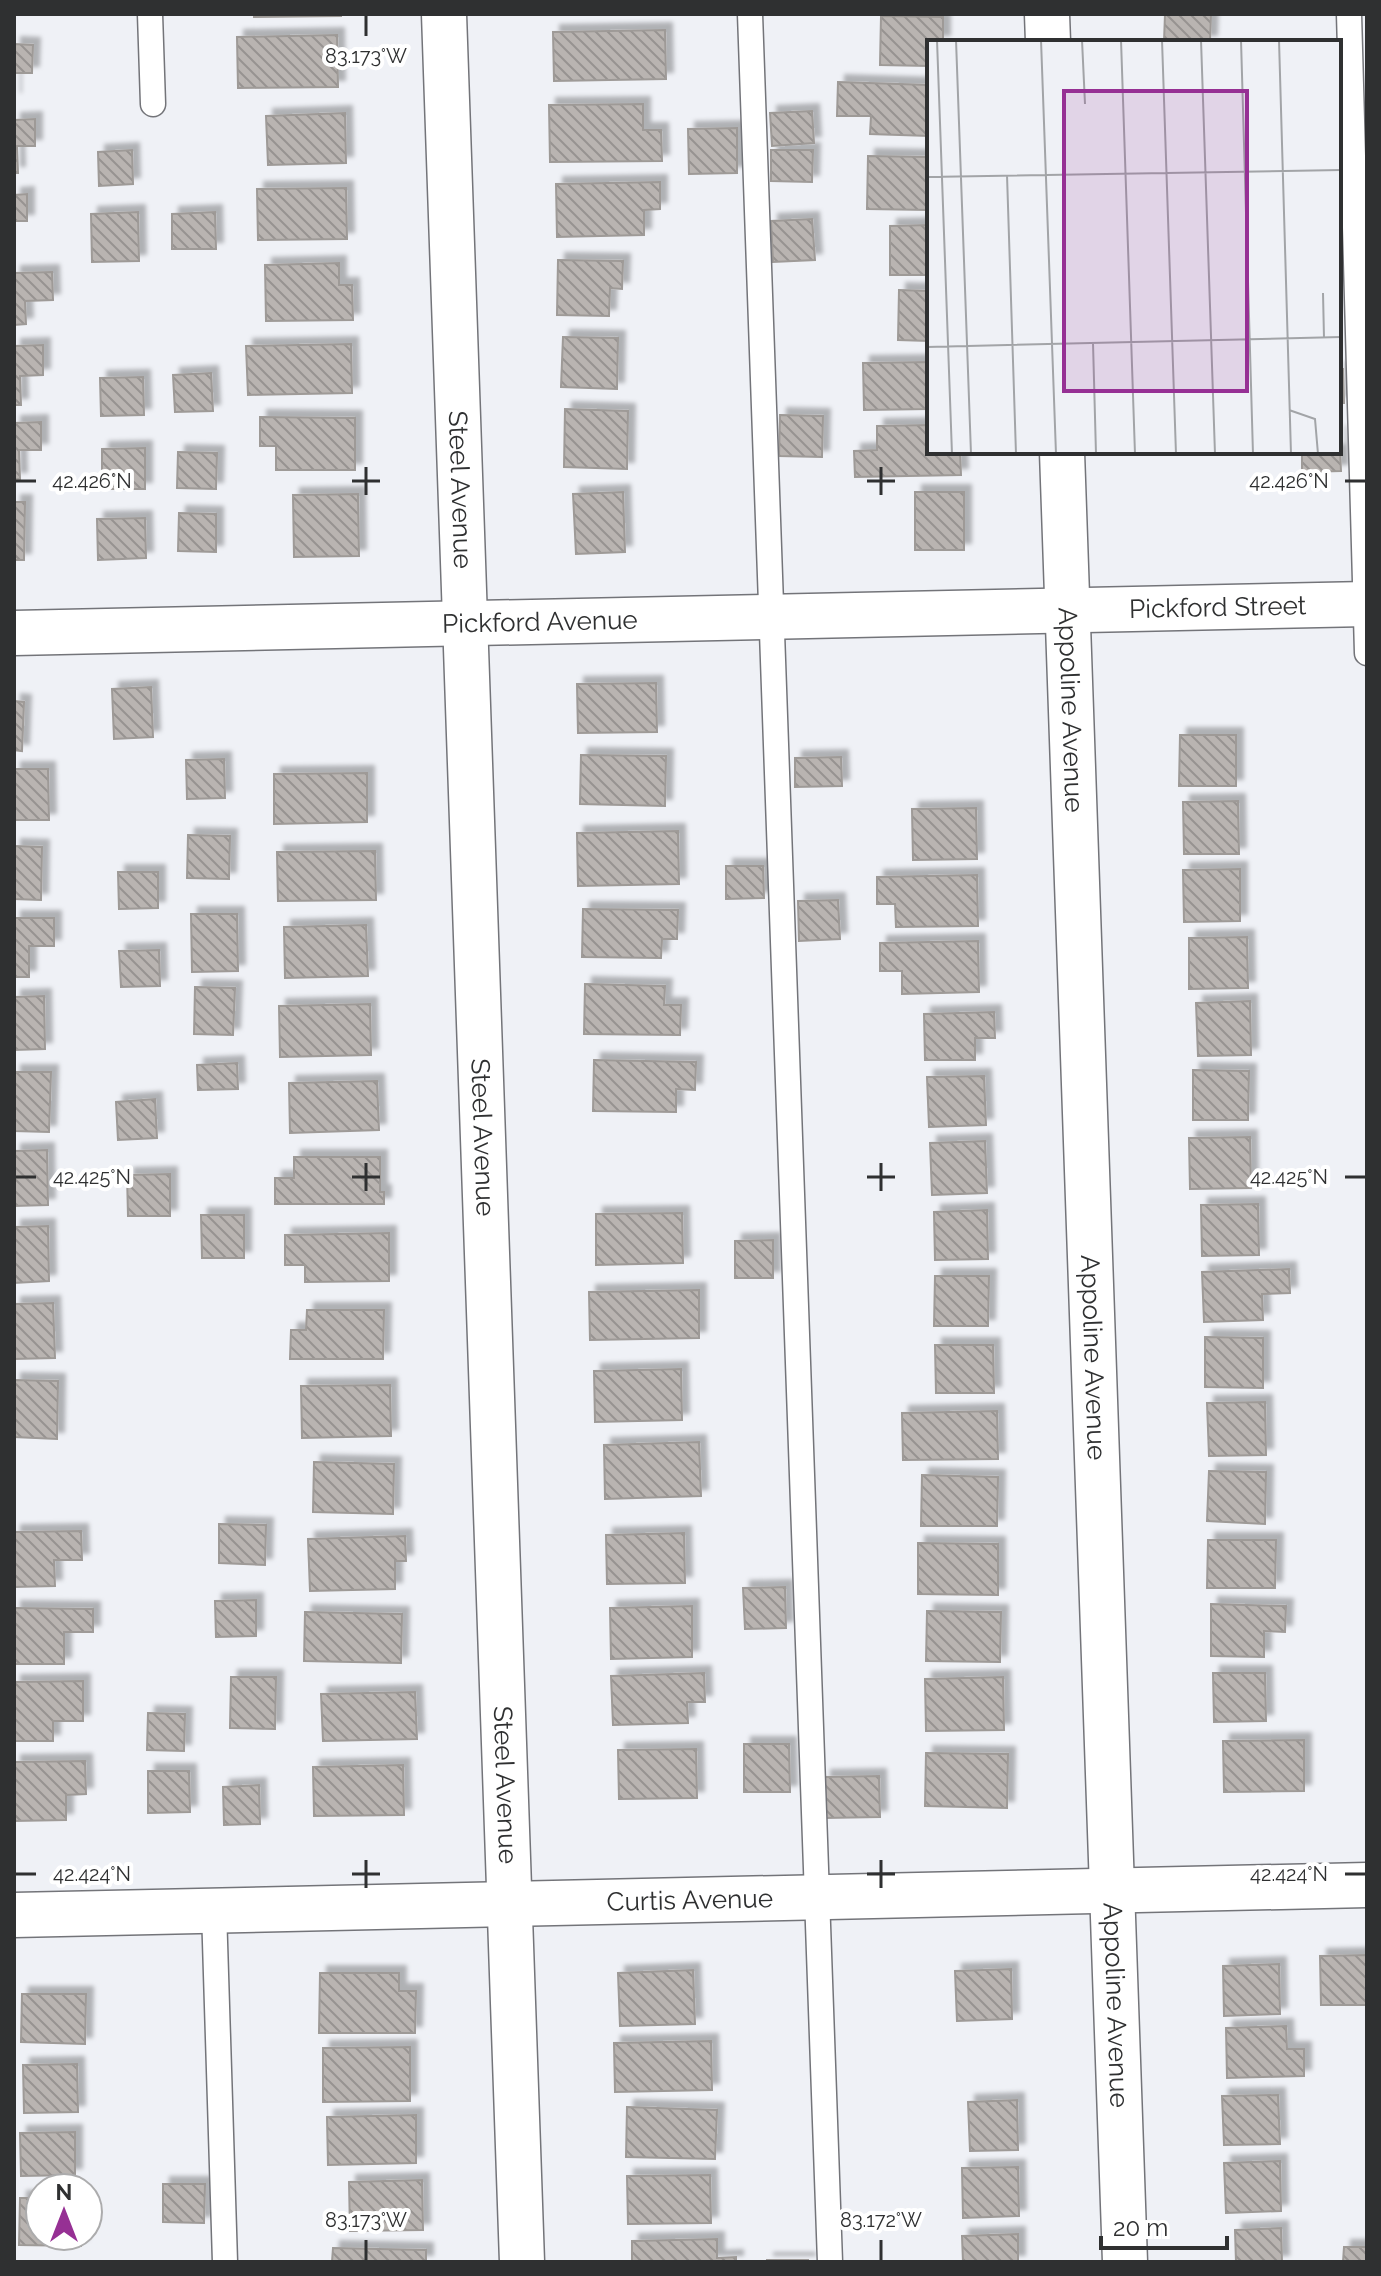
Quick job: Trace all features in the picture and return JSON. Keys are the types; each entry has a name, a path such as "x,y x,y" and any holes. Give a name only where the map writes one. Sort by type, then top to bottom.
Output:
{"street":[{"name":"Steel Avenue","path":"444,14 522,2262"},
{"path":"1047,14 1048,40"},
{"name":"Appoline Avenue","path":"1062,454 1125,2262"},
{"name":"Pickford Street","path":"1068,611 1366,604"},
{"name":"Pickford Avenue","path":"14,633 1068,611"},
{"name":"Curtis Avenue","path":"14,1915 1367,1885"}],"lane":[{"path":"150,14 153,104"},
{"path":"750,14 830,2262"},
{"path":"1349,14 1367,653"},
{"path":"214,1910 225,2262"}],"building":[{"path":"254,14 341,14 341,16 254,17"},
{"path":"1165,14 1211,14 1210,40 1164,40"},
{"path":"881,16 943,17 943,40 927,40 927,66 880,65"},
{"path":"665,30 666,79 554,81 553,32"},
{"path":"337,35 338,87 238,88 237,37"},
{"path":"14,44 33,45 32,73 14,73"},
{"path":"838,82 927,85 927,136 870,134 871,116 837,116"},
{"path":"643,104 643,130 661,130 662,161 550,162 549,105"},
{"path":"812,111 814,143 772,146 770,113"},
{"path":"345,113 346,163 268,165 266,116"},
{"path":"35,119 35,146 17,146 18,173 14,173 14,120"},
{"path":"737,128 737,173 689,174 688,129"},
{"path":"132,150 133,184 99,186 98,152"},
{"path":"771,150 813,150 812,182 771,181"},
{"path":"868,156 927,157 927,210 867,209"},
{"path":"660,182 660,209 644,210 644,235 557,237 556,184"},
{"path":"346,188 347,239 258,240 257,189"},
{"path":"27,194 27,221 14,221 14,195"},
{"path":"138,212 139,261 92,262 91,214"},
{"path":"215,212 216,249 172,249 172,214"},
{"path":"812,219 815,260 773,262 771,221"},
{"path":"927,225 927,275 890,275 890,226"},
{"path":"558,260 623,261 622,289 610,288 609,316 557,315"},
{"path":"339,263 339,285 352,285 353,320 266,321 265,265"},
{"path":"52,272 53,300 25,301 26,324 14,325 14,273"},
{"path":"899,290 927,291 927,341 898,340"},
{"path":"563,337 618,338 617,389 561,387"},
{"path":"351,344 352,393 248,395 246,346"},
{"path":"43,345 43,375 20,376 21,405 14,405 14,346"},
{"path":"927,362 927,409 864,410 863,363"},
{"path":"1341,369 1343,369 1344,403 1341,403"},
{"path":"211,373 213,411 175,412 173,375"},
{"path":"143,377 144,415 101,416 100,378"},
{"path":"565,409 628,411 627,469 564,467"},
{"path":"780,415 823,416 822,457 779,456"},
{"path":"260,417 355,418 355,470 276,470 276,446 260,446"},
{"path":"41,422 41,450 19,450 20,479 14,479 14,423"},
{"path":"927,425 927,454 960,454 961,475 855,477 854,451 877,450 877,426"},
{"path":"145,448 145,489 102,489 102,449"},
{"path":"178,452 217,453 216,489 177,488"},
{"path":"1302,454 1340,454 1341,471 1302,472"},
{"path":"623,492 625,552 576,554 573,494"},
{"path":"915,492 964,492 964,550 915,550"},
{"path":"358,494 359,556 294,557 293,495"},
{"path":"14,502 25,502 24,560 14,560"},
{"path":"179,513 216,514 216,552 178,551"},
{"path":"145,518 146,558 98,560 97,519"},
{"path":"656,683 657,732 578,733 577,684"},
{"path":"151,687 153,737 114,739 112,689"},
{"path":"14,701 24,702 22,751 14,750"},
{"path":"1180,735 1236,735 1236,786 1179,786"},
{"path":"581,755 666,756 665,806 580,804"},
{"path":"841,757 842,786 795,787 795,758"},
{"path":"224,759 225,798 187,799 186,760"},
{"path":"14,769 48,769 49,820 14,820"},
{"path":"367,773 367,822 274,824 274,774"},
{"path":"1238,801 1239,854 1184,854 1183,802"},
{"path":"976,808 977,859 913,860 912,809"},
{"path":"678,831 679,884 578,886 577,833"},
{"path":"188,835 230,836 229,879 187,878"},
{"path":"14,846 42,847 41,900 14,899"},
{"path":"375,851 376,900 278,901 277,852"},
{"path":"726,866 763,866 764,898 726,899"},
{"path":"1240,869 1240,921 1184,922 1183,870"},
{"path":"118,872 158,872 158,908 119,909"},
{"path":"977,875 978,926 896,927 895,904 877,904 877,877"},
{"path":"838,900 840,939 799,941 798,901"},
{"path":"583,909 678,910 677,939 662,939 661,958 582,957"},
{"path":"191,914 237,914 238,971 192,972"},
{"path":"14,918 54,918 54,946 29,946 29,977 14,977"},
{"path":"366,925 368,976 285,978 284,927"},
{"path":"1247,937 1248,988 1189,989 1189,938"},
{"path":"978,941 979,992 902,994 902,971 880,971 880,943"},
{"path":"159,950 160,986 121,987 119,951"},
{"path":"585,984 665,986 664,1005 681,1005 680,1035 584,1034"},
{"path":"195,987 235,988 233,1035 194,1034"},
{"path":"44,996 45,1049 14,1050 14,997"},
{"path":"1250,1001 1251,1055 1198,1056 1196,1003"},
{"path":"370,1004 371,1055 280,1057 279,1006"},
{"path":"994,1012 995,1038 975,1038 975,1060 925,1060 924,1014"},
{"path":"594,1060 696,1062 695,1090 676,1089 676,1112 593,1111"},
{"path":"237,1063 238,1089 198,1090 197,1065"},
{"path":"1193,1070 1249,1071 1248,1120 1193,1120"},
{"path":"14,1072 51,1072 49,1132 14,1131"},
{"path":"984,1076 986,1125 929,1127 927,1077"},
{"path":"377,1081 379,1130 290,1133 289,1083"},
{"path":"155,1099 157,1138 118,1140 116,1102"},
{"path":"1250,1137 1251,1188 1190,1189 1189,1138"},
{"path":"985,1141 987,1193 932,1195 930,1143"},
{"path":"47,1150 48,1205 14,1206 14,1151"},
{"path":"294,1157 380,1157 380,1192 384,1192 384,1204 275,1204 275,1178 294,1178"},
{"path":"170,1174 170,1216 128,1216 127,1175"},
{"path":"1258,1204 1259,1255 1202,1256 1201,1205"},
{"path":"987,1210 988,1259 935,1260 934,1212"},
{"path":"682,1213 683,1263 596,1265 596,1214"},
{"path":"201,1215 244,1215 244,1258 202,1258"},
{"path":"48,1226 49,1281 14,1283 14,1227"},
{"path":"389,1233 389,1281 305,1282 305,1265 285,1265 285,1235"},
{"path":"773,1240 773,1278 735,1278 735,1241"},
{"path":"1289,1269 1290,1293 1262,1294 1263,1320 1204,1322 1202,1272"},
{"path":"935,1276 989,1276 988,1326 934,1326"},
{"path":"699,1290 699,1338 590,1340 589,1292"},
{"path":"53,1303 55,1358 14,1359 14,1304"},
{"path":"307,1310 384,1310 383,1359 290,1359 291,1330 306,1330"},
{"path":"1205,1337 1263,1338 1263,1388 1205,1387"},
{"path":"935,1345 993,1345 994,1393 936,1393"},
{"path":"681,1369 682,1420 595,1422 594,1371"},
{"path":"14,1380 58,1381 57,1439 14,1437"},
{"path":"390,1385 391,1436 302,1438 301,1386"},
{"path":"1265,1402 1266,1455 1209,1456 1207,1403"},
{"path":"997,1411 998,1459 903,1460 902,1413"},
{"path":"699,1442 701,1496 605,1499 604,1445"},
{"path":"314,1462 394,1464 393,1514 313,1512"},
{"path":"1209,1471 1266,1472 1265,1524 1207,1521"},
{"path":"922,1475 998,1477 997,1526 921,1526"},
{"path":"219,1524 266,1525 265,1565 219,1563"},
{"path":"81,1531 82,1560 54,1560 55,1586 14,1587 14,1532"},
{"path":"684,1533 685,1583 607,1584 606,1535"},
{"path":"405,1536 406,1561 395,1561 395,1589 310,1591 308,1539"},
{"path":"1208,1540 1276,1540 1275,1588 1207,1588"},
{"path":"918,1543 998,1544 998,1595 918,1594"},
{"path":"785,1587 786,1628 745,1629 743,1588"},
{"path":"256,1600 256,1636 216,1637 215,1601"},
{"path":"1211,1604 1286,1606 1285,1632 1264,1631 1264,1657 1211,1656"},
{"path":"692,1606 692,1657 611,1659 610,1608"},
{"path":"14,1608 93,1609 93,1632 64,1632 64,1664 14,1664"},
{"path":"927,1611 1001,1612 1000,1662 926,1661"},
{"path":"305,1612 402,1614 401,1663 304,1661"},
{"path":"704,1673 705,1702 687,1702 688,1723 613,1725 611,1676"},
{"path":"1213,1673 1265,1673 1266,1721 1214,1722"},
{"path":"231,1677 276,1677 275,1729 230,1728"},
{"path":"1003,1677 1004,1730 926,1731 925,1679"},
{"path":"83,1681 83,1721 53,1721 53,1741 14,1741 14,1682"},
{"path":"415,1692 417,1739 323,1741 321,1694"},
{"path":"148,1713 185,1714 184,1751 147,1750"},
{"path":"1304,1740 1304,1791 1224,1792 1223,1741"},
{"path":"744,1744 789,1744 790,1792 744,1792"},
{"path":"696,1749 697,1798 619,1799 618,1750"},
{"path":"926,1753 1008,1754 1007,1808 925,1806"},
{"path":"85,1761 86,1794 66,1795 66,1820 14,1821 14,1762"},
{"path":"403,1765 404,1815 314,1816 313,1767"},
{"path":"148,1771 189,1771 190,1812 148,1813"},
{"path":"879,1776 880,1817 825,1818 824,1777"},
{"path":"259,1785 260,1824 224,1825 223,1787"},
{"path":"1367,1955 1367,2005 1321,2005 1320,1956"},
{"path":"1279,1964 1280,2014 1224,2016 1223,1966"},
{"path":"1011,1969 1012,2019 957,2021 955,1971"},
{"path":"693,1970 695,2024 620,2026 618,1973"},
{"path":"320,1973 399,1973 399,1991 416,1991 415,2033 319,2033"},
{"path":"22,1994 86,1994 85,2044 21,2042"},
{"path":"1286,2026 1287,2049 1304,2049 1304,2076 1227,2078 1226,2028"},
{"path":"711,2041 712,2090 615,2092 614,2043"},
{"path":"410,2047 410,2101 323,2102 323,2048"},
{"path":"77,2064 78,2112 24,2113 23,2065"},
{"path":"1278,2095 1280,2144 1224,2145 1222,2096"},
{"path":"1017,2100 1018,2150 970,2151 968,2102"},
{"path":"627,2107 717,2110 715,2159 626,2157"},
{"path":"416,2115 416,2163 328,2165 327,2117"},
{"path":"75,2132 75,2172 24,2172 21,2176 20,2133"},
{"path":"1280,2161 1281,2211 1226,2213 1224,2163"},
{"path":"1018,2167 1019,2216 963,2218 962,2168"},
{"path":"710,2175 711,2223 628,2224 627,2176"},
{"path":"422,2180 423,2230 350,2231 349,2182"},
{"path":"163,2184 205,2184 204,2223 163,2222"},
{"path":"20,2198 24,2198 24,2245 19,2245"},
{"path":"1281,2228 1282,2262 1236,2262 1235,2230"},
{"path":"1018,2234 1018,2262 963,2262 962,2236"},
{"path":"717,2239 717,2258 736,2257 736,2262 632,2262 632,2241"},
{"path":"1344,2247 1367,2247 1367,2262 1343,2262"},
{"path":"333,2248 426,2250 426,2262 332,2262"},
{"path":"808,2260 808,2262 767,2262"}]}
